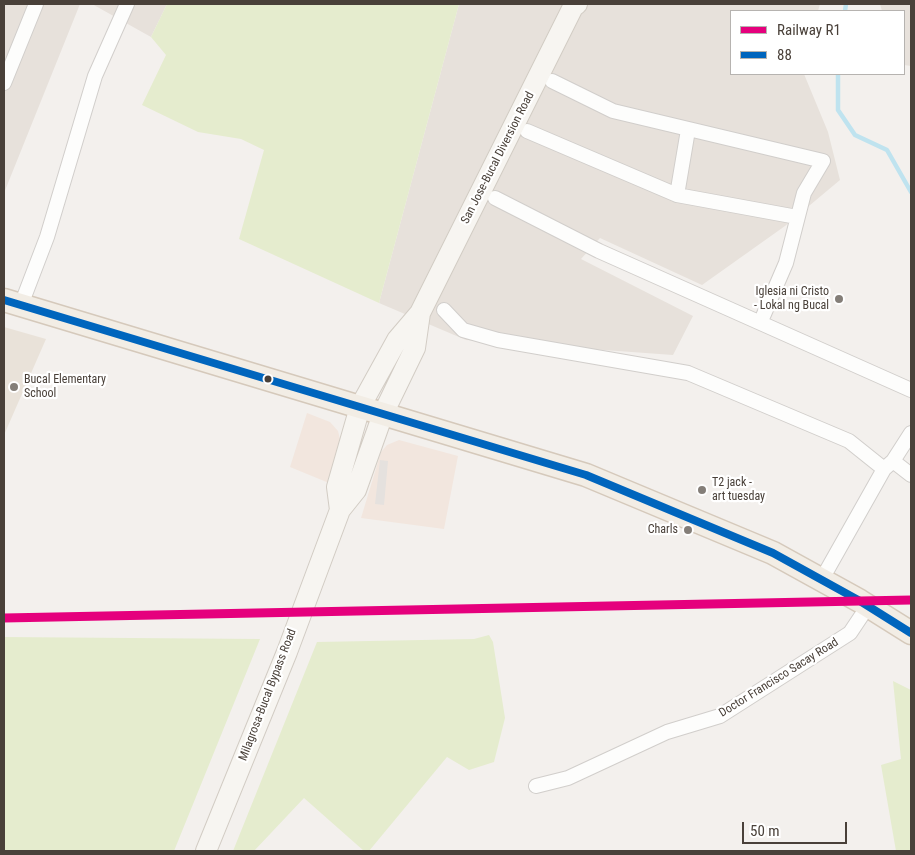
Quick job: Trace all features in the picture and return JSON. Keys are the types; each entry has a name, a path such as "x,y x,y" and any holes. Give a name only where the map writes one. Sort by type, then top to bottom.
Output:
{"main road":[{"name":"San Jose-Bucal Diversion Road","path":"360,407 397,340 420,313 573,7 577,4"},
{"path":"13,302 586,475 773,553 822,579 911,633"},
{"name":"San Jose-Bucal Diversion Road","path":"383,414 415,348 420,313"},
{"name":"Milagrosa-Bucal Bypass Road","path":"340,510 337,487 360,407"},
{"name":"Milagrosa-Bucal Bypass Road","path":"206,851 287,652 340,510 356,490 383,414"}],"street":[{"path":"4,83 36,4"},
{"path":"13,302 47,237 95,76 127,4"},
{"path":"552,81 613,111 823,161 804,193 786,263 761,321"},
{"path":"677,195 688,130"},
{"path":"527,131 677,195 797,217"},
{"path":"495,198 599,251 761,321 911,390"},
{"path":"444,310 463,330 498,340 688,373 849,441 911,476"},
{"path":"822,579 889,465 911,433"},
{"name":"Doctor Francisco Sacay Road","path":"536,786 568,778 667,732 720,716 850,633 868,606"}],"shaded area":[{"path":"4,4 80,4 4,193"},
{"path":"92,4 167,4 151,37"},
{"path":"459,4 820,4 818,10 730,10 730,75 804,75 828,132 840,180 785,226 702,285 600,238 581,259 693,316 673,355 466,340 379,303"},
{"path":"880,4 911,4 911,66 905,65 905,10 882,10"},
{"name":"Bucal Elementary School","path":"4,327 46,339 4,435"},
{"path":"307,413 330,422 338,431 341,443 329,483 290,467"},
{"path":"399,440 458,456 444,529 361,518 381,452 387,445"},
{"path":"380,460 388,461 384,505 375,504"}],"green space":[{"path":"167,4 459,4 379,303 239,239 264,150 241,139 198,132 142,105 166,55 151,37"},
{"path":"489,635 493,642 505,718 494,762 469,770 447,757 369,851 364,851 304,798 254,851 233,851 317,642 474,639"},
{"path":"4,637 260,639 174,851 4,851"},
{"path":"893,681 911,690 911,851 896,851 881,765 901,759"}],"waterway":[{"path":"845,10 846,4"},
{"path":"838,75 838,110 855,135 887,150 911,192"}],"rail line":[{"name":"R1","path":"4,618 911,600"}],"transit line":[{"name":"88","path":"4,300 586,475 773,553 860,601 911,633"}],"place":[{"name":"Iglesia ni Cristo - Lokal ng Bucal","path":"839,299"},
{"name":"Bucal Elementary School","path":"14,387"},
{"name":"T2 jack - art tuesday","path":"702,490"},
{"name":"Charls","path":"688,530"}]}
